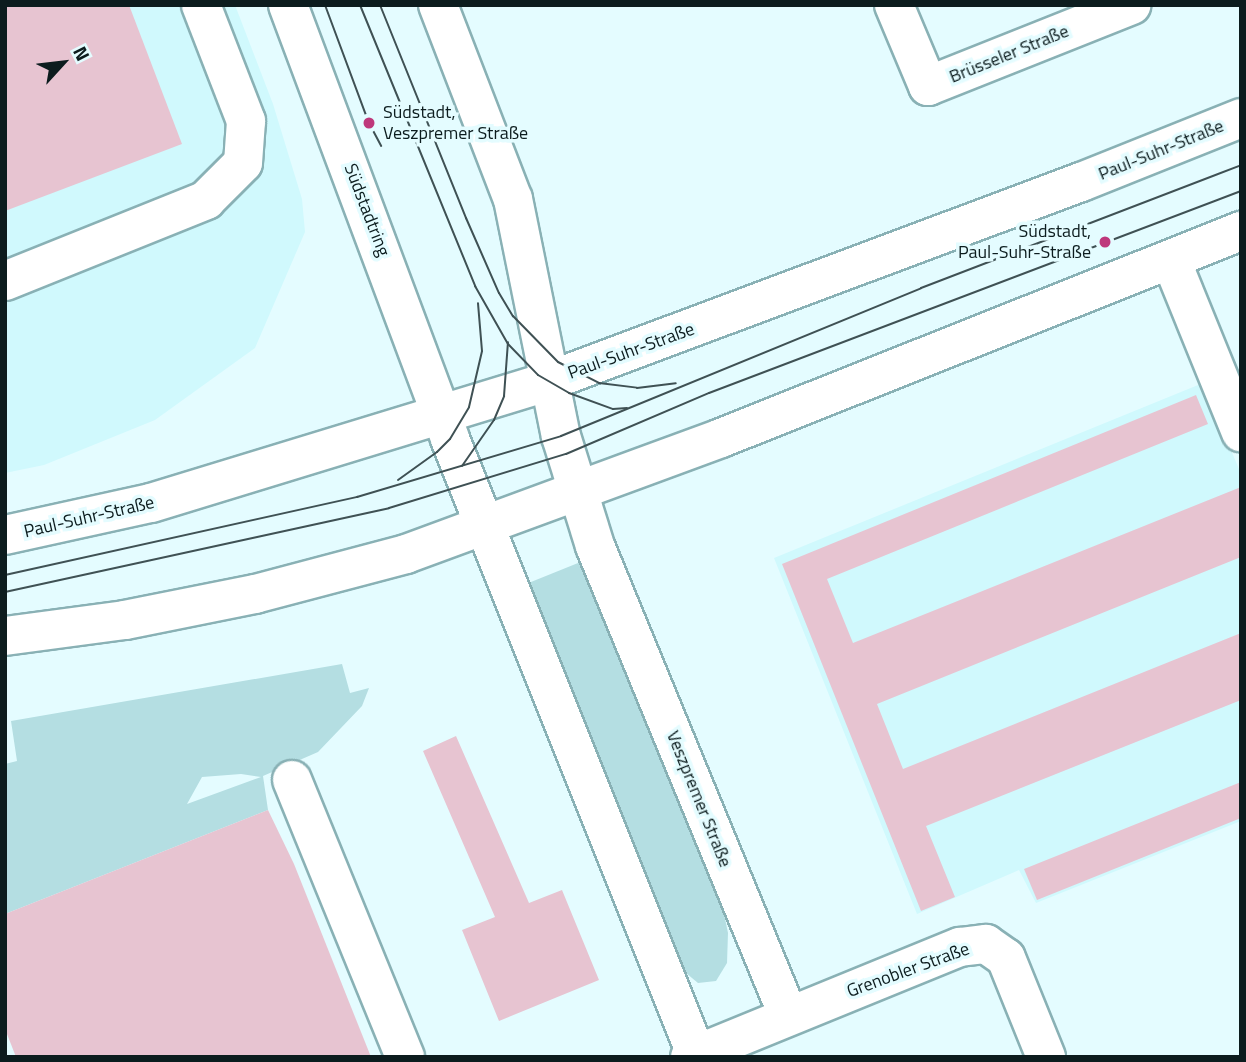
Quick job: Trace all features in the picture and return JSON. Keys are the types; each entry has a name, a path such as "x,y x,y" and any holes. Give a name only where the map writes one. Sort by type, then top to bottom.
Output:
{"street":[{"path":"5,281 206,200 243,163 246,121 201,5"},
{"name":"Südstadtring","path":"288,5 485,524"},
{"path":"438,5 513,199 549,381"},
{"name":"Brüsseler Straße","path":"894,5 928,86 1132,5"},
{"name":"Paul-Suhr-Straße","path":"5,535 151,503 442,416 549,381 1081,182 1241,118"},
{"path":"5,635 125,620 255,594 371,564 721,438 1241,231"},
{"path":"1171,261 1241,432"},
{"name":"Veszpremer Straße","path":"549,381 576,491 595,546 788,1016"},
{"path":"485,524 693,1055 788,1016"},
{"path":"292,780 405,1057"},
{"name":"Grenobler Straße","path":"788,1016 960,947 986,944 1006,958 1046,1057"}],"shaded area":[{"path":"5,5 235,5 273,104 302,199 305,232 255,348 155,420 44,465 5,473"},
{"path":"1203,383 1241,474 1241,821 1036,903 1019,870 917,914 774,558"},
{"path":"583,561 722,904 728,933 727,963 716,981 698,983 680,968 526,584"},
{"path":"342,664 350,693 369,688 362,706 318,752 263,776 268,810 5,914 5,764 17,761 11,721","holes":["241,774 261,777 187,804 202,777"]}],"building":[{"path":"5,5 129,5 182,144 5,211"},
{"path":"1196,395 1208,424 827,579 853,643 1241,487 1241,557 877,704 903,769 1241,633 1241,700 926,826 955,897 921,911 782,564"},
{"path":"456,736 529,903 562,890 599,980 499,1021 462,930 495,917 423,751"},
{"path":"1241,782 1241,818 1037,900 1024,869"},
{"path":"268,810 294,864 371,1057 16,1057 5,1029 5,914"}],"tram line":[{"path":"325,5 369,123 381,146"},
{"path":"360,5 475,286 508,344 538,375 569,393 613,409 627,408"},
{"path":"380,5 466,218 499,293 513,316 558,362 599,383 637,388 676,383"},
{"path":"5,575 357,497 561,436 921,288 1241,165"},
{"path":"5,592 389,508 566,454 709,393 1241,191"},
{"path":"398,480 437,452 450,439 469,407 482,351 478,303"},
{"path":"462,466 494,420 504,396 508,342"}],"place":[{"name":"Südstadt, Veszpremer Straße","path":"369,123"},
{"name":"Südstadt, Paul-Suhr-Straße","path":"1105,242"}]}
